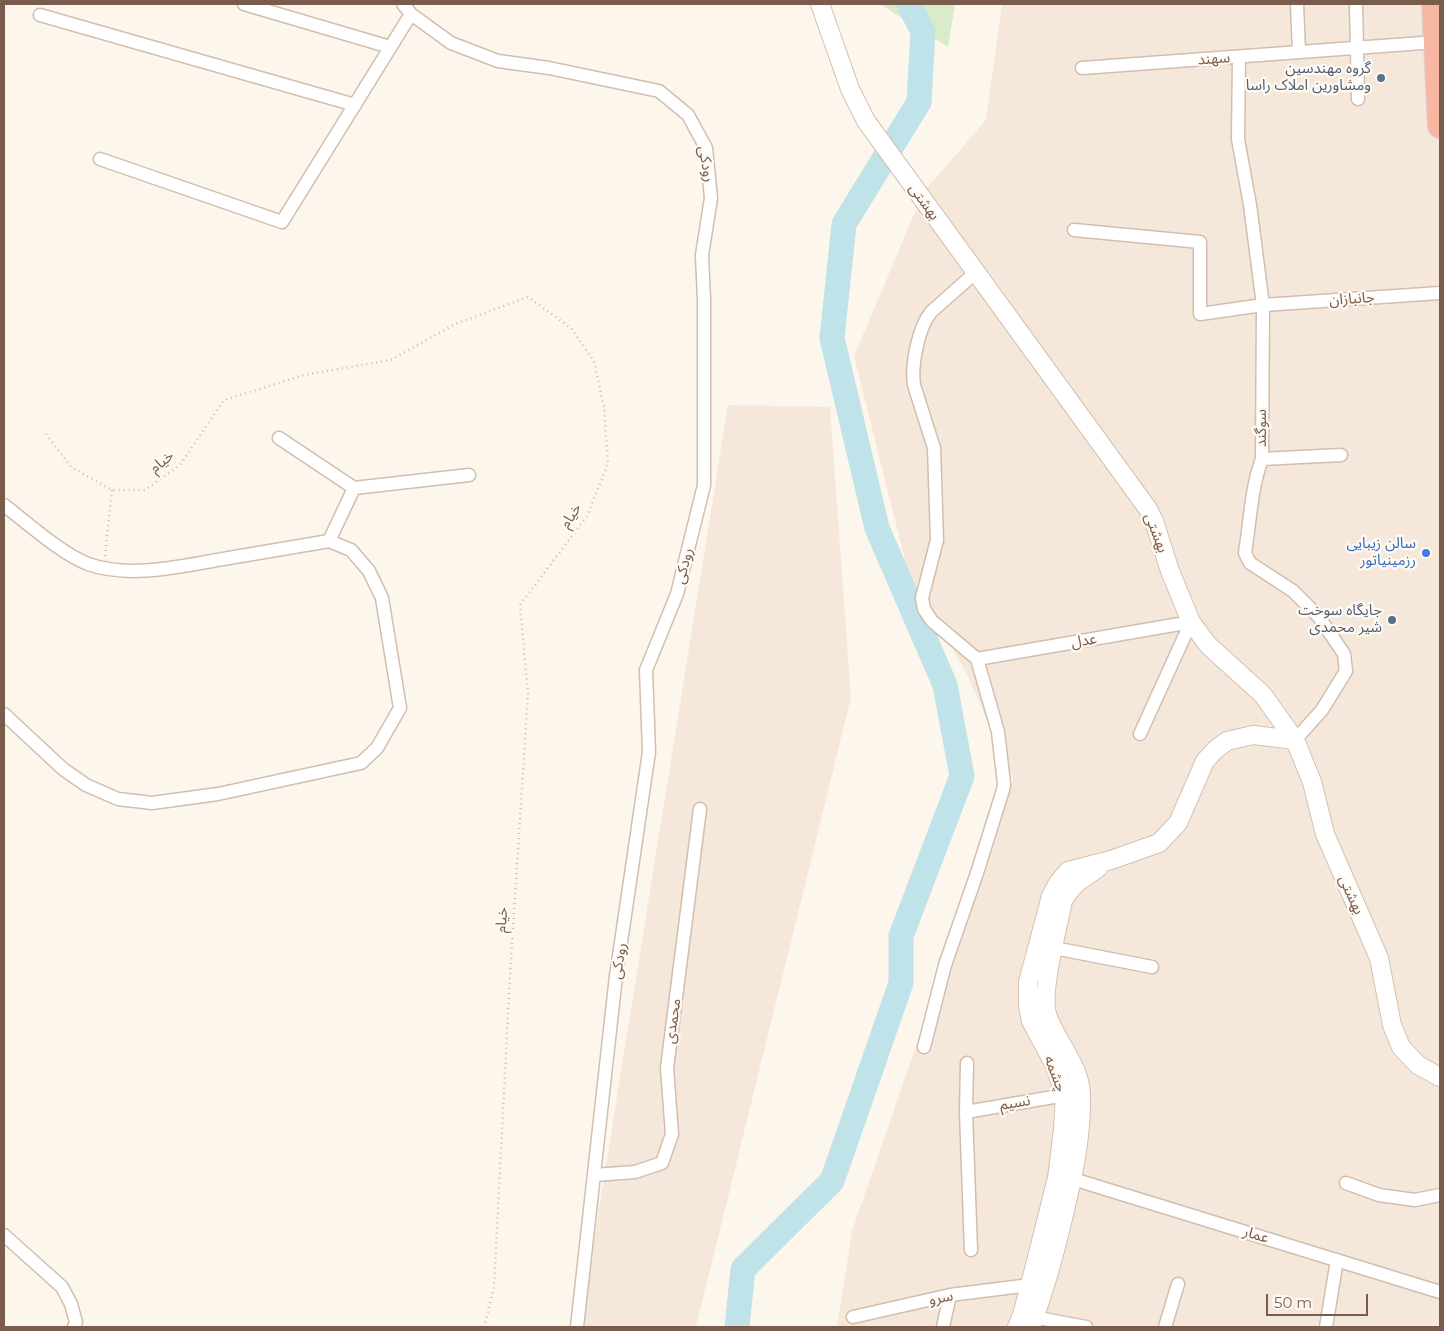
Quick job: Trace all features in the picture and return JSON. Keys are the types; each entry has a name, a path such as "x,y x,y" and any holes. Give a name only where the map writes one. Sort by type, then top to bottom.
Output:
{"highway":[{"path":"1434,4 1440,126"}],"street":[{"path":"244,4 390,47"},
{"name":"بهشتی","path":"820,4 850,89 866,121 1148,510 1154,521 1170,571 1191,622 1208,645 1263,695 1295,740 1312,782 1325,834 1379,958 1392,1024 1401,1047 1418,1065 1440,1077"},
{"path":"1297,4 1299,52"},
{"path":"1356,4 1358,100"},
{"path":"100,159 282,222 390,47 407,9"},
{"name":"رودکی","path":"407,9 451,43 498,61 549,68 659,92 688,114 706,148 711,198 702,255 704,300 704,485 677,594 646,670 649,752 616,976 577,1327"},
{"path":"40,15 355,105"},
{"name":"سهند","path":"1082,68 1436,42"},
{"name":"سوگند","path":"1239,57 1238,140 1250,206 1263,305 1262,459 1254,488 1245,553 1250,563 1293,591 1319,618 1344,654 1346,661 1346,671 1322,710 1295,740"},
{"name":"جانبازان","path":"1074,230 1200,242 1200,314 1263,305 1440,293"},
{"path":"924,1048 946,965 1004,790 998,732 977,659 932,622 924,609 922,598 937,540 934,448 914,386 913,376 916,352 925,319 975,273"},
{"path":"279,438 354,488 469,475"},
{"path":"1262,459 1341,455"},
{"path":"328,541 354,488"},
{"path":"4,505 66,552 86,563 103,568 141,570 177,566 328,541 351,550 369,571 382,598 400,708 377,748 361,763 218,794 152,803 118,799 86,785 63,769 4,714"},
{"path":"1140,734 1191,622"},
{"name":"عدل","path":"977,659 1191,622"},
{"name":"چشمه","path":"1026,1322 1030,1285 1057,1178 1065,1095 1054,1064 1031,1021 1028,1005 1028,982 1051,896 1058,882 1068,871 1111,860 1158,843 1178,823 1205,761 1227,741 1253,735 1295,740"},
{"name":"محمدی","path":"594,1175 635,1172 662,1163 672,1134 667,1068 700,809"},
{"name":"چشمه","path":"1026,1322 1055,1254 1072,1179 1080,1131 1081,1092 1073,1066 1047,1016 1044,1003 1054,948 1063,901 1069,890 1076,883 1111,860"},
{"path":"1054,948 1152,967"},
{"path":"967,1063 966,1112 971,1250"},
{"name":"نسیم","path":"966,1112 1065,1095"},
{"name":"عمار","path":"1072,1179 1440,1292"},
{"path":"1346,1183 1379,1194 1416,1200 1440,1195"},
{"path":"4,1235 62,1287 71,1304 76,1322 74,1327"},
{"path":"1326,1327 1337,1260"},
{"path":"1165,1327 1178,1284"},
{"name":"سرو","path":"853,1316 950,1295 1030,1285"},
{"path":"943,1327 950,1295"},
{"path":"1026,1322 1051,1320 1086,1327"}],"path":[{"name":"خیام","path":"46,434 71,467 112,490 145,490 180,465 224,400 304,375 391,360 455,324 528,297 571,328 594,361 604,408 608,464 587,516 520,605 528,693 510,976 494,1287 484,1327"},
{"path":"103,568 112,490"}],"shaded area":[{"path":"1002,4 1440,4 1440,1327 837,1327 852,1231 986,844 1013,780 968,676 908,572 854,356 924,191 986,120"},
{"path":"728,405 830,407 851,698 696,1327 580,1327"}],"green space":[{"path":"880,4 955,4 948,47"}],"waterway":[{"path":"737,1327 743,1269 832,1181 901,983 901,936 962,776 945,685 877,528 832,338 844,224 919,102 923,32 909,4"}],"place":[{"name":"گروه مهندسین ومشاورین املاک راسا","path":"1381,78"},
{"name":"سالن زیبایی رزمینیاتور","path":"1426,553"},
{"name":"جایگاه سوخت شیر محمدی","path":"1392,620"}]}
